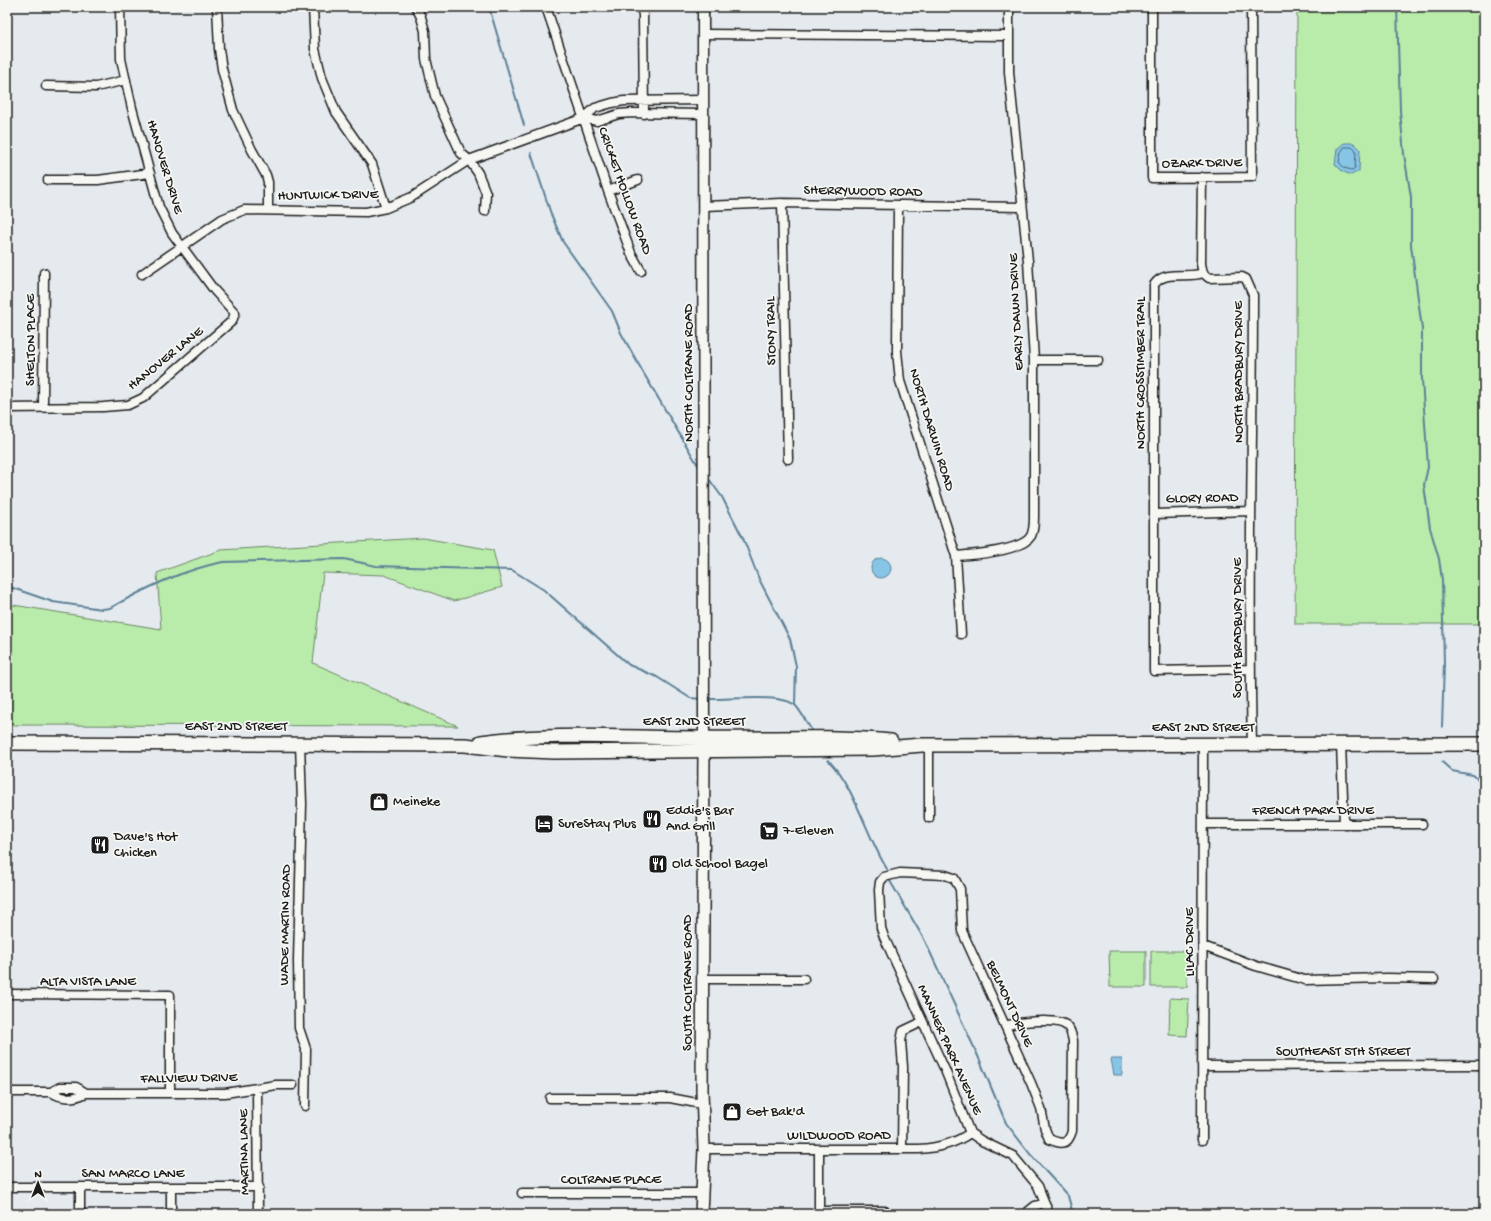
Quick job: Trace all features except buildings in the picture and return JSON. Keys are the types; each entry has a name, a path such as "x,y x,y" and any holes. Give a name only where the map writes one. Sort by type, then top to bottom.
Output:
{"main road":[{"name":"EAST 2ND STREET","path":"465,745 508,739 594,738 704,745"},
{"path":"554,752 558,746 594,738"},
{"name":"EAST 2ND STREET","path":"7,743 300,743 465,745 508,750 554,752 819,738 873,740 926,745 1484,744"},
{"name":"SOUTH COLTRANE ROAD","path":"701,1214 704,1149 702,1104 704,745"}],"street":[{"name":"HANOVER DRIVE","path":"120,7 121,59 159,207 172,233 214,290 235,313"},
{"path":"217,7 219,49 222,69 233,110 266,175 268,182 268,210"},
{"path":"313,7 315,49 322,78 336,112 372,164 386,208"},
{"path":"416,7 421,17 425,32 426,59 435,96 461,153 469,160 478,173 486,193 486,210"},
{"name":"CRICKET HOLLOW ROAD","path":"546,7 608,191 631,253 641,271"},
{"path":"641,7 643,15 644,114"},
{"name":"NORTH COLTRANE ROAD","path":"703,7 704,745"},
{"name":"EARLY DAWN DRIVE","path":"956,556 1000,550 1024,542 1030,536 1034,517 1034,360 1028,261 1021,206 1009,72 1009,7"},
{"name":"OZARK DRIVE","path":"1152,7 1152,178 1252,177 1251,7"},
{"path":"703,34 1008,36"},
{"path":"46,86 96,87 126,80"},
{"name":"HUNTWICK DRIVE","path":"142,274 222,219 237,212 268,210 366,212 386,208 412,197 469,160 584,118 595,108 618,102 703,100"},
{"name":"HUNTWICK DRIVE","path":"584,118 597,121 619,114 703,114"},
{"path":"48,180 98,180 150,173"},
{"path":"1202,177 1201,264 1203,273"},
{"path":"608,191 638,180"},
{"name":"SHERRYWOOD ROAD","path":"704,206 782,203 898,206 1021,206"},
{"name":"STONY TRAIL","path":"782,203 788,459"},
{"name":"NORTH DARWIN ROAD","path":"898,206 897,351 900,381 956,556 961,634"},
{"name":"SHELTON PLACE","path":"43,406 44,273"},
{"name":"NORTH BRADBURY DRIVE","path":"1203,273 1209,278 1242,277 1246,279 1253,295 1253,443 1250,511"},
{"name":"NORTH CROSSTIMBER TRAIL","path":"1203,273 1196,276 1164,276 1157,280 1154,285 1154,672 1251,669"},
{"name":"HANOVER LANE","path":"7,408 43,406 103,407 128,405 138,400 160,384 232,321 235,313"},
{"path":"1034,360 1098,360"},
{"name":"GLORY ROAD","path":"1155,514 1250,511"},
{"name":"SOUTH BRADBURY DRIVE","path":"1250,511 1252,744"},
{"name":"WADE MARTIN ROAD","path":"300,743 302,804 298,960 299,1028 306,1048 305,1106"},
{"name":"LILAC DRIVE","path":"1202,1140 1203,744"},
{"path":"1341,744 1344,824"},
{"path":"926,745 929,818"},
{"name":"FRENCH PARK DRIVE","path":"1203,824 1422,824"},
{"name":"MANNER PARK AVENUE","path":"954,878 946,875 900,873 884,877 880,882 879,890 880,928 945,1070 970,1132 982,1141 1013,1156 1038,1186 1049,1214"},
{"name":"BELMONT DRIVE","path":"954,878 960,889 962,931 1041,1108 1045,1129 1049,1140 1059,1144 1065,1143 1069,1139 1072,1131 1073,1041 1071,1032 1067,1025 1058,1022 1020,1022 1005,1026"},
{"path":"1203,946 1256,966 1305,980 1387,978 1434,979"},
{"path":"703,979 804,979"},
{"name":"ALTA VISTA LANE","path":"7,994 170,995 170,1093"},
{"path":"902,1149 903,1067 901,1041 903,1031 922,1022"},
{"name":"SOUTHEAST 5TH STREET","path":"1202,1066 1484,1065"},
{"name":"FALLVIEW DRIVE","path":"7,1092 51,1092 60,1098 77,1097 86,1093 225,1093 276,1085 293,1085"},
{"name":"MARTINA LANE","path":"258,1089 258,1214"},
{"path":"550,1098 670,1098 702,1104"},
{"name":"WILDWOOD ROAD","path":"704,1149 924,1149 960,1140 970,1132"},
{"path":"819,1149 819,1213 885,1211"},
{"path":"171,1186 171,1214"},
{"name":"SAN MARCO LANE","path":"7,1187 259,1187"},
{"path":"80,1187 80,1214"},
{"name":"COLTRANE PLACE","path":"522,1193 701,1193"},
{"path":"1025,1214 1035,1206 1045,1203"}],"green space":[{"path":"1297,7 1484,7 1483,624 1295,624"},
{"path":"423,538 493,550 502,587 454,601 384,575 323,573 313,663 458,726 7,725 7,604 161,629 157,573 221,550"},
{"path":"1109,951 1146,951 1146,987 1110,987"},
{"path":"1151,951 1187,951 1187,987 1151,987"},
{"path":"1170,998 1189,999 1187,1036 1169,1035"}],"water":[{"path":"1344,143 1354,143 1360,149 1359,171 1351,175 1342,171 1335,164 1337,149"},
{"path":"881,558 888,561 891,568 888,575 881,578 874,575 871,568 874,561"},
{"path":"1111,1059 1122,1059 1122,1075 1114,1075"}],"waterway":[{"path":"489,7 524,125"},
{"path":"1397,7 1400,111 1404,154 1411,197 1411,245 1422,329 1422,380 1428,467 1424,485 1430,528 1439,559 1442,580 1444,663 1442,727"},
{"path":"531,153 551,214 563,242 612,311 621,333 699,467"},
{"path":"709,479 722,497 743,538 759,579 790,639 796,666 795,705"},
{"path":"7,586 53,602 102,609 110,608 165,580 208,565 223,562 344,559 376,566 512,570 544,590 629,665 657,677 690,698 701,699"},
{"path":"708,699 766,698 788,701 797,707 811,729"},
{"path":"828,760 846,784 887,869"},
{"path":"1442,762 1452,771 1473,775 1484,784"},
{"path":"890,881 924,939 978,1056 1006,1123 1030,1154 1068,1196 1073,1214"}],"place":[{"name":"Meineke","path":"379,802"},
{"name":"Eddie's Bar And Grill","path":"652,819"},
{"name":"SureStay Plus","path":"544,824"},
{"name":"7-Eleven","path":"769,831"},
{"name":"Dave's Hot Chicken","path":"100,845"},
{"name":"Old School Bagel","path":"658,864"},
{"name":"Get Bak'd","path":"732,1112"}]}
